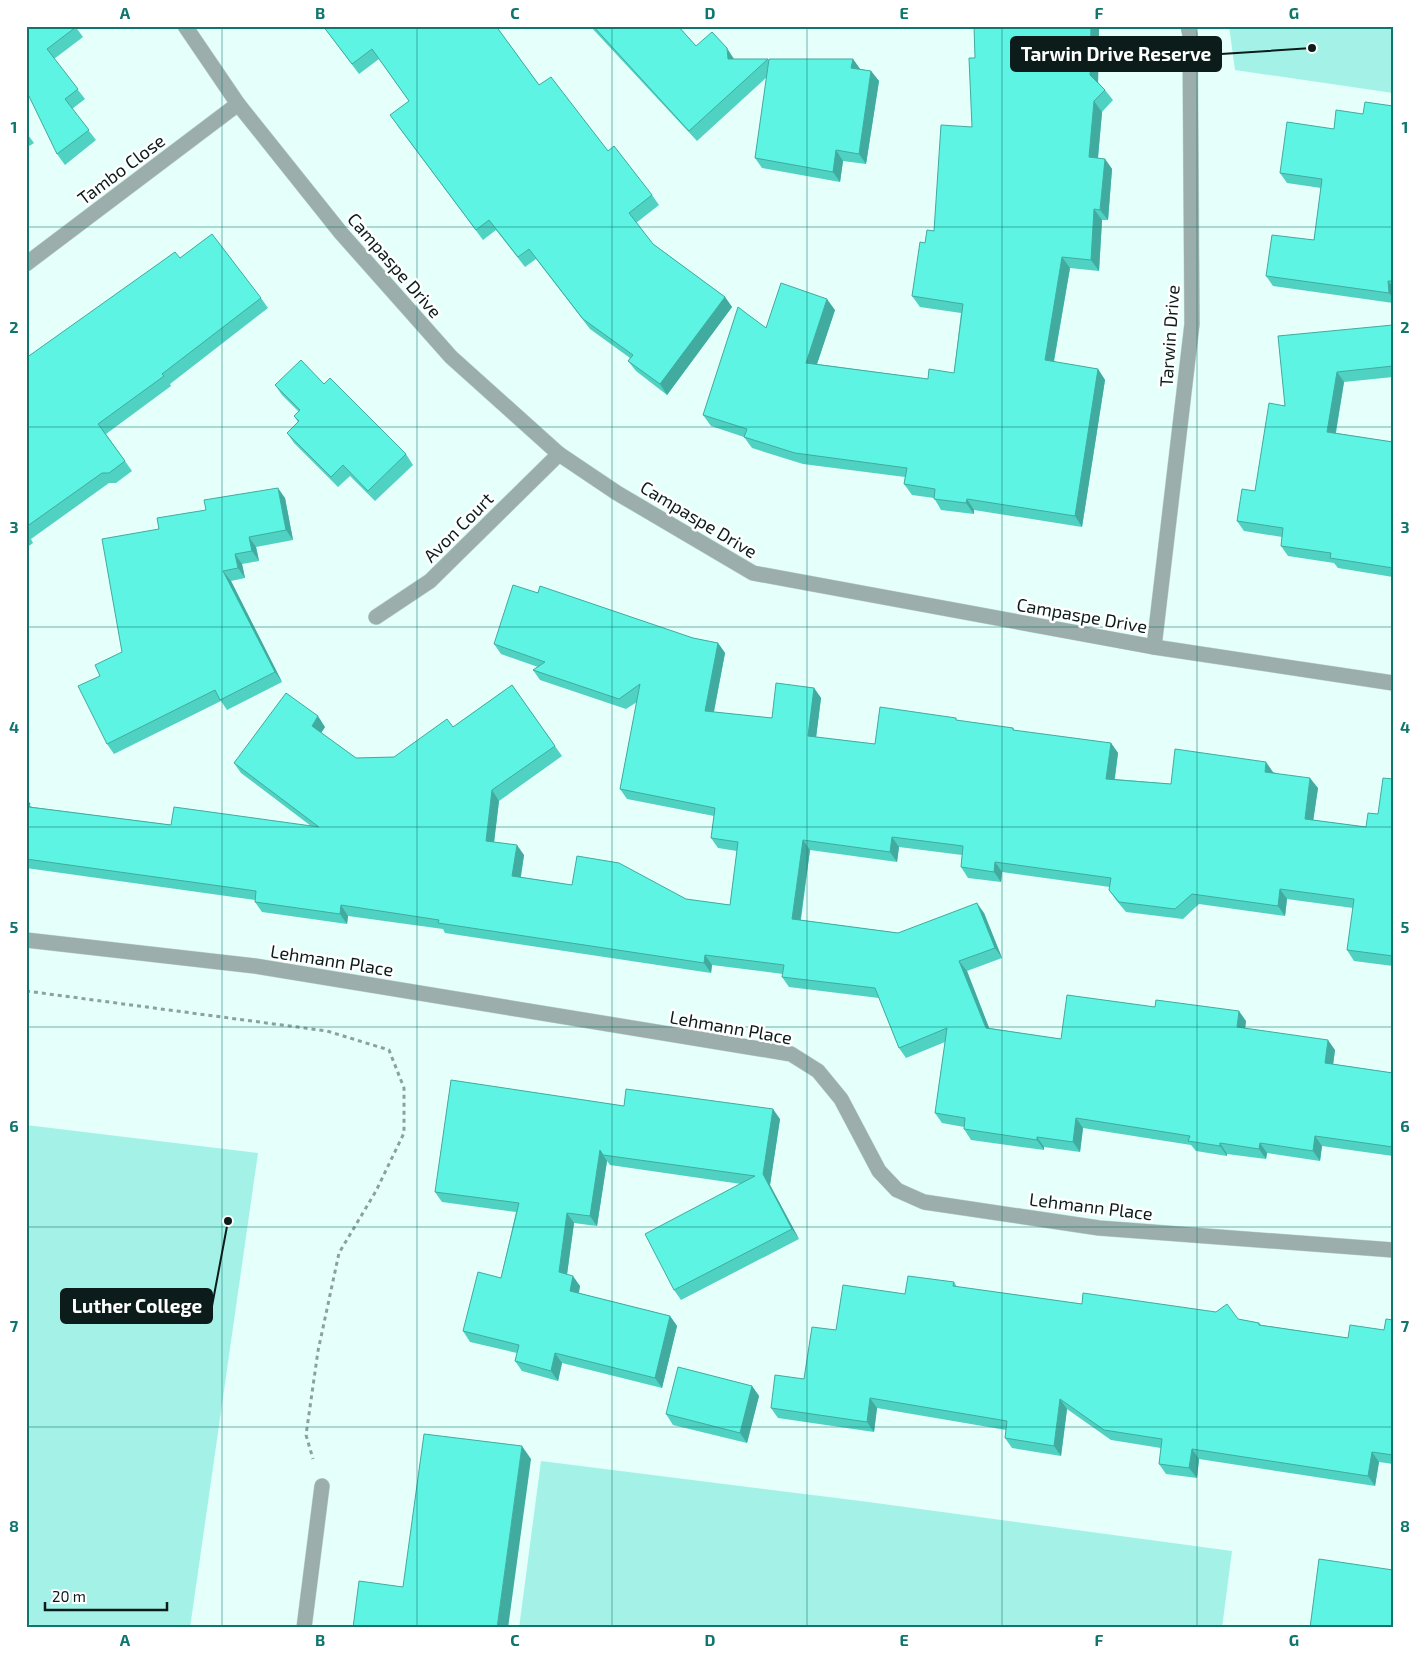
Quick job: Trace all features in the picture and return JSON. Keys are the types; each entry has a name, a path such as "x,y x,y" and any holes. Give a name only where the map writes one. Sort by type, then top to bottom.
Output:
{"street":[{"name":"Campaspe Drive","path":"185,26 238,104 341,233 451,357 559,454 617,492 753,574 1154,647 1393,683"},
{"name":"Tarwin Drive","path":"1154,647 1192,324 1188,26"},
{"name":"Tambo Close","path":"26,264 238,104"},
{"name":"Avon Court","path":"376,617 430,581 559,454"},
{"name":"Lehmann Place","path":"26,940 255,966 791,1054 818,1071 841,1099 879,1171 897,1190 924,1202 1099,1228 1393,1250"},
{"path":"304,1628 322,1486"}],"path":[{"path":"26,991 327,1031 389,1050 404,1088 404,1133 376,1190 339,1253 318,1351 306,1436 322,1486"}],"green space":[{"path":"1229,26 1393,26 1393,93 1235,70"},
{"path":"26,1125 258,1153 190,1628 56,1628 26,1624"},
{"path":"541,1461 861,1501 1232,1551 1222,1628 519,1628"}],"building":[{"path":"26,26 76,27 47,49 78,89 65,99 89,130 57,154 26,90"},
{"path":"323,26 496,26 539,85 551,77 608,151 614,146 652,195 629,213 653,244 725,297 660,384 628,361 633,355 583,319 529,249 518,257 489,220 476,230 390,115 409,101 372,49 352,64"},
{"path":"593,26 678,26 696,46 712,32 727,48 728,59 768,59 689,131"},
{"path":"974,26 1091,26 1090,75 1105,90 1094,101 1089,157 1105,159 1100,210 1094,209 1091,260 1062,257 1045,360 1098,369 1075,516 967,499 966,503 934,499 935,489 904,484 907,468 795,453 744,437 747,429 703,415 738,307 766,328 781,283 827,299 806,363 928,379 929,369 954,373 963,304 912,296 920,242 925,243 927,230 934,231 941,125 972,127 969,58 975,58"},
{"path":"769,59 853,59 851,68 871,71 859,154 836,150 833,172 755,158"},
{"path":"1365,102 1393,106 1393,281 1388,281 1389,293 1266,276 1272,235 1314,240 1322,179 1280,173 1287,122 1334,129 1336,110 1363,114"},
{"path":"212,234 261,298 162,374 164,376 98,424 125,461 109,473 102,473 26,527 26,358 175,252 180,258"},
{"path":"1393,325 1393,366 1337,372 1327,432 1393,442 1393,568 1330,558 1331,553 1281,546 1283,528 1237,521 1242,489 1255,491 1269,403 1285,406 1278,336"},
{"path":"301,360 324,384 330,378 406,454 368,491 343,465 331,477 287,433 299,421 294,416 300,410 275,385"},
{"path":"278,488 286,530 249,537 252,551 235,554 238,568 223,571 275,672 220,700 215,690 107,744 78,686 100,676 95,665 122,652 102,539 159,529 157,518 206,510 204,500"},
{"path":"513,585 538,593 540,586 693,638 718,643 705,711 772,718 776,683 814,688 808,736 875,744 880,707 956,718 956,720 1013,728 1013,730 1111,743 1106,779 1171,784 1175,749 1266,762 1265,772 1310,778 1305,819 1366,827 1368,813 1378,814 1383,778 1393,779 1393,956 1347,950 1354,899 1280,889 1278,906 1192,894 1175,909 1119,902 1109,890 1111,878 995,862 994,872 961,867 963,846 892,837 890,852 803,840 792,919 898,933 977,903 995,948 959,961 986,1028 1061,1039 1067,995 1155,1007 1156,1000 1239,1011 1237,1027 1328,1040 1325,1063 1393,1073 1393,1147 1315,1136 1313,1151 1260,1143 1259,1149 1220,1143 1220,1146 1188,1141 1190,1136 1076,1118 1073,1142 1037,1137 1037,1140 964,1129 965,1118 935,1113 947,1028 899,1048 875,988 782,977 784,965 705,955 704,963 438,923 439,920 341,905 340,914 255,902 256,891 26,859 26,803 30,803 29,807 171,825 174,807 319,827 234,763 286,693 318,716 312,726 356,758 394,757 447,719 453,727 512,685 555,746 492,790 486,841 517,845 512,876 572,885 577,856 619,863 686,899 730,905 738,842 711,838 715,808 620,789 640,684 619,699 533,670 545,662 494,644"},
{"path":"451,1080 624,1106 626,1089 773,1109 763,1174 792,1229 674,1290 645,1234 755,1176 603,1155 600,1150 590,1216 567,1213 559,1272 573,1276 570,1291 670,1316 655,1378 555,1353 551,1371 515,1361 519,1345 463,1331 478,1272 501,1278 519,1203 435,1192"},
{"path":"908,1276 954,1282 953,1286 1082,1304 1083,1293 1216,1312 1227,1304 1238,1319 1259,1323 1259,1325 1348,1338 1350,1325 1384,1330 1386,1319 1393,1320 1393,1455 1372,1452 1368,1476 1192,1449 1189,1468 1159,1464 1162,1439 1104,1430 1060,1399 1054,1446 1005,1438 1007,1421 870,1398 867,1422 771,1408 775,1375 804,1379 812,1327 836,1330 843,1285 905,1294"},
{"path":"678,1367 752,1386 740,1433 666,1414"},
{"path":"424,1434 522,1446 497,1628 353,1628 359,1581 403,1587"},
{"path":"1319,1559 1393,1570 1393,1628 1310,1628"}],"place":[{"name":"Tarwin Drive Reserve","path":"1312,48"},
{"name":"Luther College","path":"228,1221"}]}
